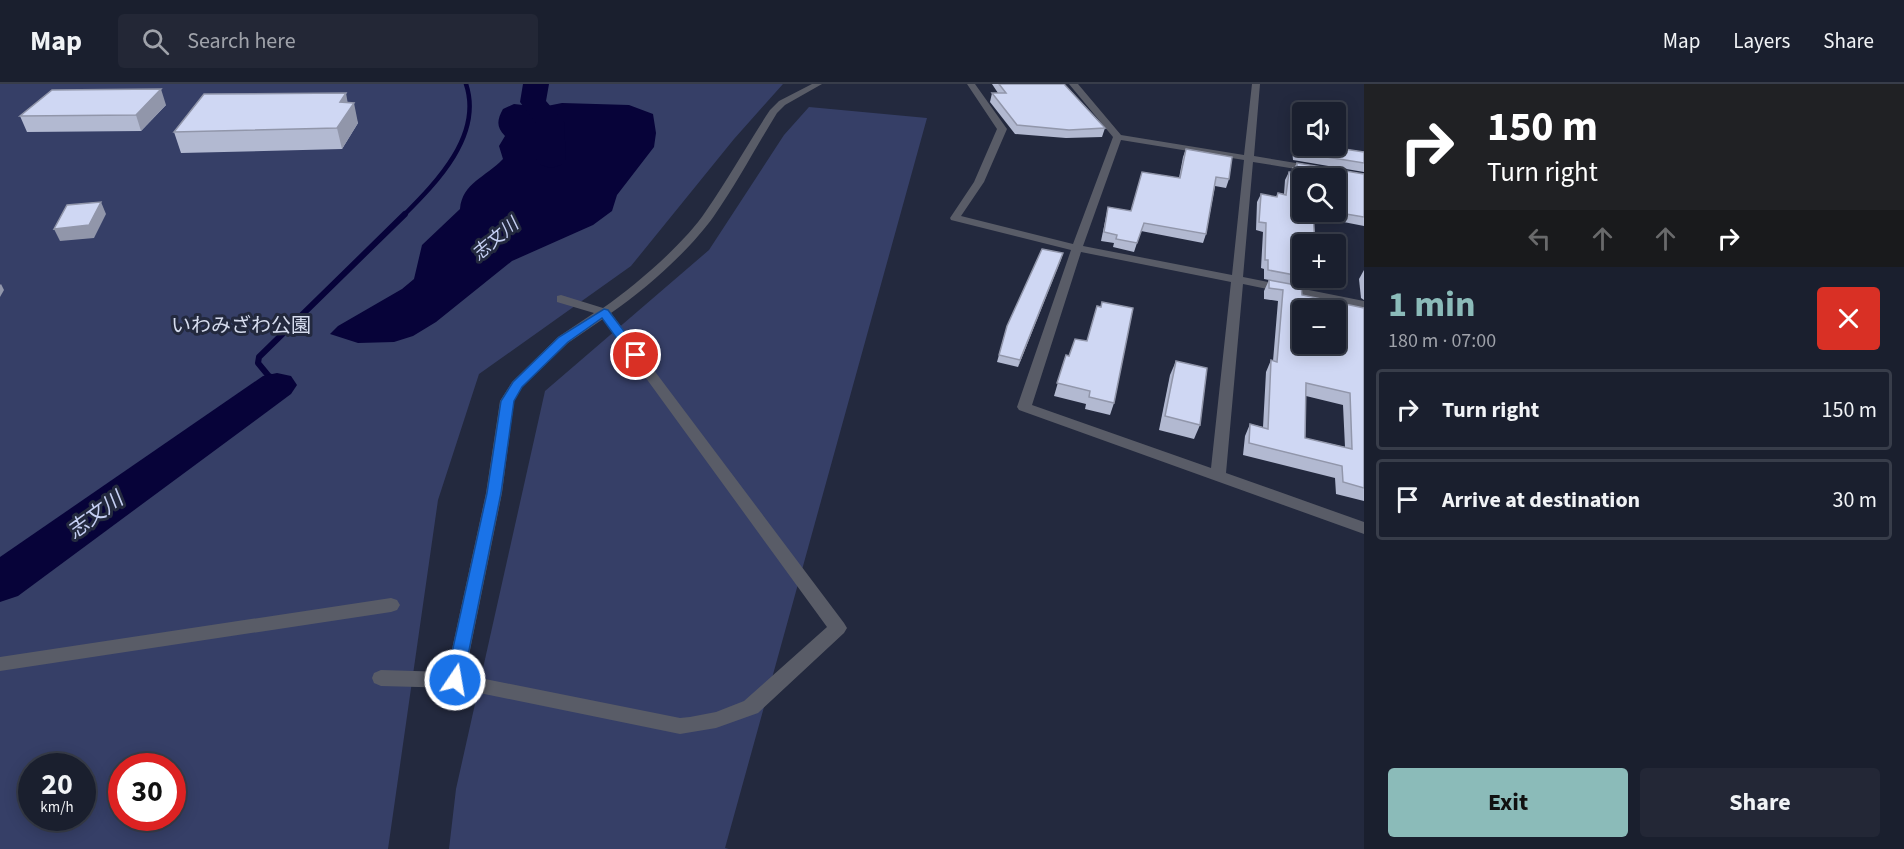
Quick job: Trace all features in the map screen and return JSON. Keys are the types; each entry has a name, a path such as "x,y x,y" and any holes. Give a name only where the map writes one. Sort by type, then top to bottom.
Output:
{"street":[{"path":"455,680 494,493 507,401 517,385 563,340 604,312 652,274 700,228 773,112 782,103 818,84"},
{"path":"971,84 1002,129 979,182 955,218 1077,248 1364,305"},
{"path":"1073,84 1118,137 1311,168"},
{"path":"1218,476 1256,84"},
{"path":"1118,137 1077,248 1024,408 1364,528"},
{"path":"381,678 455,680 680,726 708,724 734,716 751,707 838,628 604,312 561,299"},
{"path":"0,664 391,605"}],"green space":[{"name":"いわみざわ公園","path":"0,84 783,84 734,139 631,266 479,374 438,500 388,849 0,849"},
{"path":"809,107 927,118 725,848 729,849 449,849 456,789 545,391 709,250 784,135"}],"water":[{"path":"525,102 547,106 562,103 629,105 653,114 656,133 654,147 617,195 612,211 593,225 512,261 436,322 413,336 394,342 358,343 330,334 338,326 402,289 414,279 422,245 460,209 470,186 503,159 499,146 505,136 498,123 503,109 514,104 523,105"}],"building":[{"path":"999,84 1064,84 1105,128 1069,130 1017,125 992,93 1006,93"},
{"path":"161,89 136,115 20,116 52,90"},
{"path":"346,93 340,102 354,103 337,128 174,132 204,94"},
{"path":"1186,149 1232,157 1229,179 1216,177 1206,234 1144,223 1137,243 1116,239 1117,235 1104,232 1108,207 1131,211 1142,172 1180,178"},
{"path":"1346,149 1364,152 1364,163 1321,156 1346,156"},
{"path":"1297,163 1327,168 1297,168"},
{"path":"1346,171 1364,174 1364,217 1346,214"},
{"path":"1289,172 1292,172 1292,222 1314,222 1314,234 1292,234 1292,274 1268,270 1268,260 1265,260 1266,223 1259,222 1261,194 1277,197 1278,193 1286,195"},
{"path":"101,202 89,225 54,229 67,205"},
{"path":"1042,249 1063,253 1020,360 999,355 1007,326"},
{"path":"1269,280 1292,284 1292,288 1301,288 1302,295 1326,300 1292,300 1292,354 1346,354 1346,304 1364,308 1364,488 1343,482 1342,466 1249,443 1250,424 1268,429 1271,360 1277,362 1283,290 1269,288","holes":["1306,383 1350,393 1352,449 1305,438"]},
{"path":"1102,302 1133,308 1114,403 1089,397 1090,391 1057,383 1066,355 1069,356 1075,339 1087,341 1097,306 1101,307"},
{"path":"1176,361 1207,368 1200,425 1165,416"}],"waterway":[{"path":"404,215 443,172 463,139 470,103 466,84"},
{"name":"志文川","path":"536,84 533,102 550,122 551,159"},
{"path":"272,380 258,363 259,357 404,215"},
{"path":"271,378 277,385"},
{"name":"志文川","path":"0,583 277,385"}],"route":[{"path":"455,680 494,493 507,401 517,385 563,340 604,312 636,355"}]}
